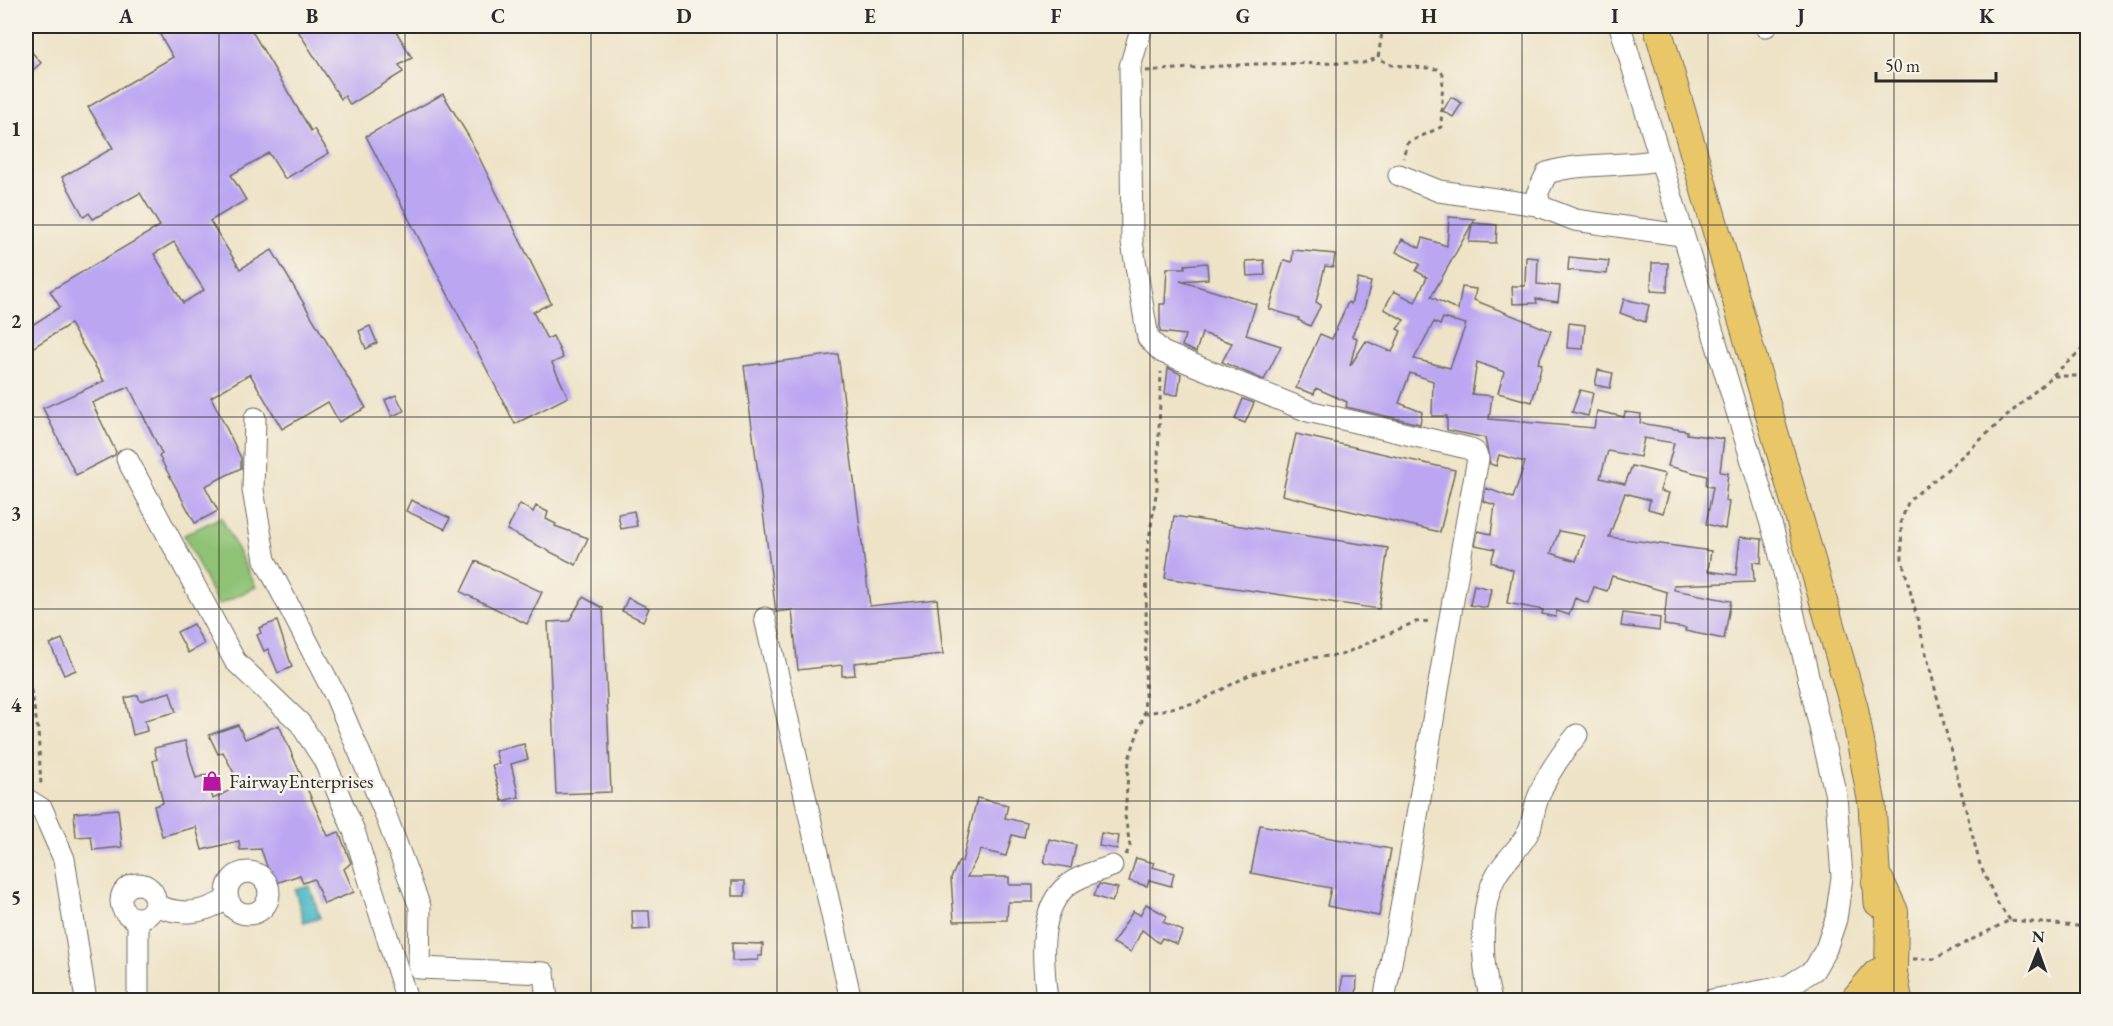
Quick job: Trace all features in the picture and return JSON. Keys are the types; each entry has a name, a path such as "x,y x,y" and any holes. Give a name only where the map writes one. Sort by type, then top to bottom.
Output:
{"highway":[{"path":"1857,1000 1882,978 1892,912 1878,882"},
{"path":"1882,978 1892,989 1896,1000"}],"main road":[{"path":"1658,26 1854,707 1872,804 1878,882"}],"street":[{"path":"1142,26 1130,67 1132,242 1148,338 1162,352 1308,411 1474,452 1478,459 1450,606 1411,864 1384,1000"},
{"path":"1620,26 1681,235 1778,547 1836,796 1842,877 1836,919 1826,949 1814,970 1788,986 1712,1000"},
{"path":"1541,207 1537,194 1547,173 1564,167 1618,166 1653,161"},
{"path":"1399,175 1439,191 1541,207 1575,220 1681,235"},
{"path":"255,418 253,490 265,560 336,697 383,808 420,907 418,968 544,973 547,1000"},
{"path":"127,459 235,661 300,723 324,760 354,831 407,1000"},
{"path":"765,618 851,1000"},
{"path":"1490,996 1486,983 1484,906 1490,888 1529,830 1538,795 1557,761 1577,735"},
{"path":"34,804 64,859 86,1000"},
{"path":"1047,1000 1044,937 1053,900 1070,883 1112,866"},
{"path":"130,885 145,885 155,897 155,905 146,917 138,919 124,912 120,905 120,897 130,885"},
{"path":"155,905 174,912 195,913 227,899"},
{"path":"138,919 138,1000"}],"path":[{"path":"1378,58 1383,26"},
{"path":"1130,67 1151,72 1253,64 1363,63 1378,58 1391,65 1438,69 1443,74 1441,127 1407,143 1399,175"},
{"path":"2010,920 1998,904 1980,865 1902,560 1901,521 1909,501 2088,344"},
{"path":"1112,866 1125,858 1130,846 1125,816 1129,759 1144,714 1147,552 1157,488 1162,352"},
{"path":"2052,376 2088,376"},
{"path":"1144,714 1199,702 1259,672 1310,658 1341,655 1414,622 1428,622 1450,606"},
{"path":"26,663 38,730 34,804"},
{"path":"1882,978 1934,959 2010,920 2088,927"}],"green space":[{"path":"221,517 256,587 218,605 184,535"}],"water":[{"path":"310,886 320,918 304,923 295,890"}],"building":[{"path":"155,26 249,26 311,131 314,129 329,153 285,179 269,153 231,175 246,200 210,221 240,269 272,250 366,408 339,422 328,402 282,429 250,374 211,397 241,458 241,468 205,486 218,511 195,523 159,456 162,454 129,387 92,403 116,452 115,455 76,475 43,408 104,381 70,324 26,352 26,329 60,307 50,291 160,226 140,193 93,219 89,213 84,217 62,177 113,148 88,107 173,57","holes":["174,242 204,290 183,303 154,254"]},
{"path":"295,26 393,26 412,58 399,65 403,72 350,105 345,96 341,99"},
{"path":"26,45 41,63 26,76"},
{"path":"443,94 469,137 551,303 533,312 547,339 553,336 563,358 552,363 568,397 515,424 366,136"},
{"path":"1451,97 1462,103 1453,117 1443,111"},
{"path":"1449,217 1475,219 1473,223 1497,225 1496,243 1469,242 1472,224 1431,297 1458,310 1462,287 1476,289 1474,300 1551,331 1538,363 1542,364 1532,402 1498,393 1504,372 1477,362 1472,394 1492,396 1489,419 1594,428 1597,411 1624,417 1625,412 1641,414 1640,423 1687,431 1687,434 1724,439 1720,472 1728,473 1725,501 1729,502 1725,529 1706,524 1713,487 1706,486 1707,476 1668,466 1674,443 1644,438 1640,457 1608,451 1600,478 1625,484 1632,466 1665,474 1660,491 1669,493 1663,513 1648,509 1650,500 1625,493 1609,537 1711,551 1708,571 1736,575 1740,537 1762,539 1761,563 1753,562 1754,582 1674,585 1674,590 1731,601 1724,639 1685,631 1686,628 1664,625 1667,592 1612,576 1607,591 1594,587 1588,603 1575,598 1569,615 1557,611 1555,617 1542,614 1543,610 1507,603 1513,570 1491,562 1495,549 1475,545 1478,531 1491,534 1495,505 1483,501 1486,488 1513,498 1525,462 1499,455 1496,466 1490,464 1485,438 1447,430 1447,416 1432,416 1433,381 1410,373 1399,403 1422,412 1420,424 1346,407 1347,402 1316,388 1314,394 1296,388 1320,334 1332,339 1348,302 1351,304 1358,279 1371,282 1365,306 1352,336 1357,338 1350,366 1366,341 1392,352 1401,331 1397,329 1404,320 1384,309 1394,291 1415,302 1427,277 1416,271 1420,264 1396,252 1402,239 1420,248 1423,238 1447,246","holes":["1443,318 1466,324 1450,368 1414,359 1434,322 1440,325","1559,531 1585,536 1576,561 1551,553"]},
{"path":"1293,250 1335,254 1333,267 1325,266 1316,302 1321,305 1310,326 1298,320 1299,318 1269,309 1284,260 1292,262"},
{"path":"1526,257 1538,258 1537,284 1560,286 1558,302 1536,299 1537,303 1513,304 1512,286 1525,286"},
{"path":"1569,257 1609,261 1607,274 1568,270"},
{"path":"1264,260 1265,275 1247,276 1246,261"},
{"path":"1207,263 1208,279 1180,281 1256,304 1246,335 1281,346 1264,380 1222,362 1232,343 1202,333 1196,352 1182,346 1185,335 1160,332 1160,304 1165,304 1167,268 1185,268 1185,265"},
{"path":"1652,263 1668,263 1667,292 1651,291"},
{"path":"1624,299 1649,305 1645,322 1620,313"},
{"path":"1569,323 1585,325 1583,349 1567,348"},
{"path":"370,326 377,343 366,349 359,331"},
{"path":"838,354 870,606 937,599 943,654 854,663 855,675 842,676 842,665 798,670 792,610 776,612 744,366"},
{"path":"1168,368 1181,374 1178,395 1165,394"},
{"path":"1598,370 1613,373 1610,388 1595,385"},
{"path":"1580,390 1593,393 1588,416 1572,412"},
{"path":"396,395 404,411 392,416 385,400"},
{"path":"1243,399 1254,403 1245,423 1235,419"},
{"path":"1296,434 1455,470 1440,532 1282,495"},
{"path":"411,500 450,518 445,529 406,511"},
{"path":"520,504 533,512 536,506 548,512 546,519 556,524 555,526 588,538 576,565 507,530"},
{"path":"634,511 637,526 621,529 618,514"},
{"path":"1174,516 1388,548 1379,609 1165,578"},
{"path":"476,561 542,592 527,624 461,592"},
{"path":"1474,585 1491,589 1487,608 1470,605"},
{"path":"583,597 603,608 611,792 556,794 548,622 569,621"},
{"path":"628,598 649,608 643,621 622,611"},
{"path":"1623,613 1660,618 1659,631 1621,626"},
{"path":"277,621 292,667 278,673 268,649 264,651 257,635 261,633 259,628"},
{"path":"193,624 204,644 188,653 177,632"},
{"path":"62,639 76,670 64,675 50,644"},
{"path":"170,692 176,712 145,720 147,731 133,735 125,698 138,695 140,701"},
{"path":"238,725 245,739 279,725 328,836 339,832 351,863 344,869 354,892 324,904 314,879 303,883 300,875 273,884 261,849 240,850 239,841 202,850 196,827 162,836 154,806 163,803 153,761 157,759 154,748 185,741 196,778 206,775 213,799 240,785 223,752 218,754 209,735"},
{"path":"524,744 528,759 511,764 519,797 502,801 492,765 499,764 495,751"},
{"path":"977,798 1008,805 1005,818 1027,823 1024,838 1012,835 1006,856 981,850 967,877 1009,877 1009,885 1033,885 1033,902 1008,902 1007,920 954,921 951,878 959,861 962,862"},
{"path":"118,809 122,847 93,850 91,836 76,837 74,813"},
{"path":"1260,825 1391,849 1379,916 1327,906 1331,888 1251,873"},
{"path":"1101,833 1119,836 1117,849 1099,846"},
{"path":"1049,839 1076,845 1071,868 1044,863"},
{"path":"1136,858 1154,863 1152,867 1174,873 1171,886 1149,880 1147,886 1129,881"},
{"path":"732,881 745,881 745,896 732,896"},
{"path":"1099,884 1118,888 1112,902 1094,896"},
{"path":"1146,904 1167,916 1163,922 1183,931 1177,944 1162,938 1159,943 1142,930 1131,952 1113,943 1133,911 1140,915"},
{"path":"632,911 649,911 650,929 633,930"},
{"path":"732,943 763,944 762,956 758,956 758,960 732,961"},
{"path":"1342,977 1357,977 1356,1000 1341,1000"}],"place":[{"name":"FairwayEnterprises","path":"212,781"}]}
